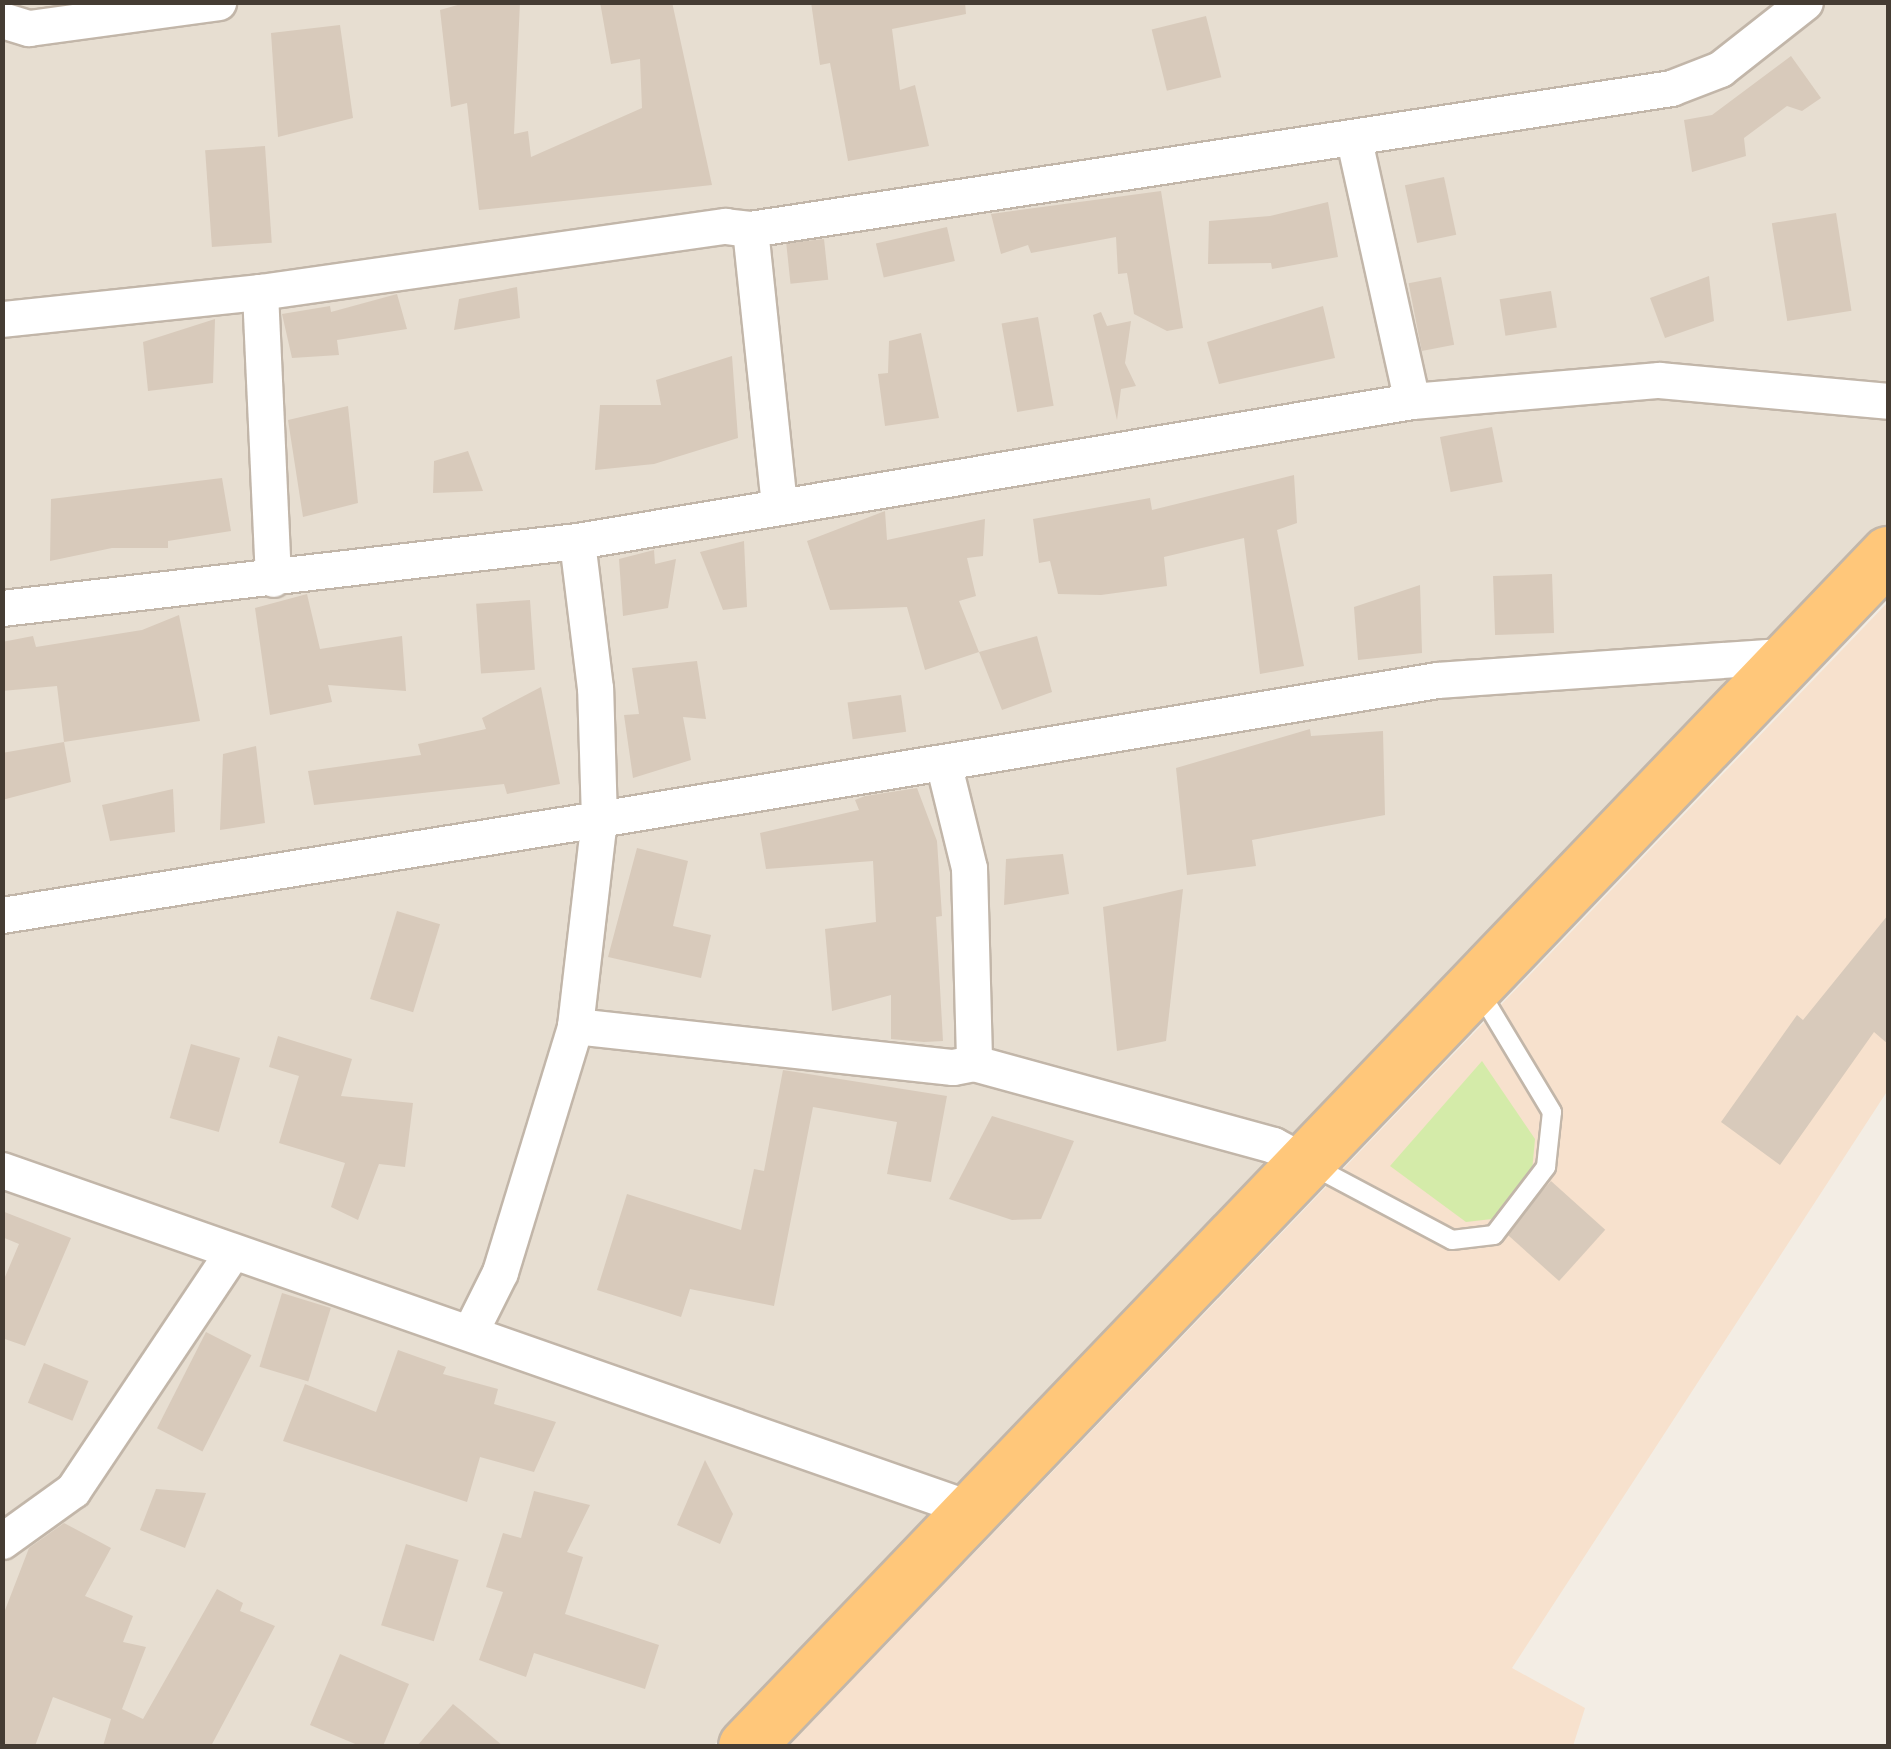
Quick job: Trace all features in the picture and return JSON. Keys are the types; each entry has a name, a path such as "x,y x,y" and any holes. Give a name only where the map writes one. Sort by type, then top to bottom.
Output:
{"highway":[{"path":"746,1746 1796,655 1888,554"}],"street":[{"path":"2,20 29,28 218,2"},
{"path":"2,320 260,292 725,226 750,229 1354,140 1672,88 1720,69 1806,2"},
{"path":"1354,140 1412,401"},
{"path":"750,229 780,505"},
{"path":"260,292 273,578"},
{"path":"2,608 577,540 1412,401 1660,380 1888,401"},
{"path":"470,1332 500,1272 575,1026 599,819 595,688 577,540"},
{"path":"2,915 1437,680 1796,655"},
{"path":"943,762 968,868 974,1062"},
{"path":"575,1026 952,1067 974,1062 1273,1145 1305,1162"},
{"path":"2,1170 231,1254 470,1332 974,1510"},
{"path":"2,1541 72,1490 231,1254"}],"lane":[{"path":"1305,1162 1452,1240 1494,1235 1546,1167 1552,1112 1475,985"}],"shaded area":[{"path":"3,3 1888,3 1888,524 739,1726 712,1746 3,1746"},
{"path":"1888,602 1888,1090 1512,1668 1585,1708 1573,1746 789,1746"}],"green space":[{"path":"1482,1061 1535,1139 1532,1171 1492,1219 1466,1222 1390,1166"}],"building":[{"path":"468,2 520,2 514,134 528,131 531,157 642,108 640,59 611,64 600,2 672,2 712,185 479,210 467,103 451,107 440,10"},
{"path":"811,2 965,2 966,14 892,29 900,90 915,85 929,146 848,161 830,63 820,65"},
{"path":"1206,16 1221,77 1167,91 1152,30"},
{"path":"340,25 353,118 278,137 271,33"},
{"path":"1791,56 1821,98 1802,111 1787,106 1744,138 1746,156 1692,172 1684,120 1712,115"},
{"path":"265,146 272,243 212,247 205,150"},
{"path":"1444,177 1456,235 1417,243 1405,185"},
{"path":"1161,191 1183,328 1167,331 1134,314 1127,273 1118,274 1116,237 1031,253 1028,245 1001,254 991,214"},
{"path":"1328,202 1338,257 1272,269 1271,263 1208,264 1209,221 1270,216"},
{"path":"1836,213 1851,311 1787,321 1772,223"},
{"path":"947,227 955,261 884,278 876,243"},
{"path":"824,239 828,280 790,284 786,243"},
{"path":"1709,276 1714,321 1665,338 1650,298"},
{"path":"1441,277 1454,345 1422,351 1409,283"},
{"path":"517,287 520,318 454,330 459,299"},
{"path":"1551,291 1557,328 1505,336 1500,299"},
{"path":"397,294 407,329 337,340 339,355 292,358 282,314 330,306 331,312"},
{"path":"1323,306 1335,358 1219,384 1207,342"},
{"path":"1101,312 1107,326 1131,321 1125,363 1136,386 1121,389 1117,420 1093,315"},
{"path":"1038,317 1054,406 1017,412 1002,323"},
{"path":"215,319 213,383 148,391 143,342"},
{"path":"921,333 939,418 885,426 878,374 888,373 889,341"},
{"path":"732,356 738,438 654,464 595,470 600,405 661,405 656,380"},
{"path":"348,406 358,503 303,517 288,420"},
{"path":"1492,427 1503,482 1451,492 1440,437"},
{"path":"468,451 483,491 433,493 434,461"},
{"path":"1294,475 1297,523 1277,530 1304,666 1260,674 1244,538 1164,557 1167,586 1101,595 1058,594 1050,561 1039,563 1033,519 1150,498 1152,510"},
{"path":"222,478 231,531 168,541 168,548 112,548 50,561 51,499"},
{"path":"885,511 887,540 985,519 983,556 967,558 976,596 959,601 979,652 925,670 907,607 830,610 807,541"},
{"path":"744,541 747,607 723,610 700,552"},
{"path":"654,550 655,564 676,559 668,608 623,616 619,559"},
{"path":"1552,574 1554,633 1495,635 1493,576"},
{"path":"1420,585 1422,653 1358,660 1354,607"},
{"path":"307,594 320,649 402,636 406,691 328,685 332,702 270,715 255,608"},
{"path":"530,600 535,670 481,674 476,604"},
{"path":"179,615 200,721 64,742 57,686 2,691 2,642 33,636 36,647 142,630"},
{"path":"1037,636 1052,692 1002,710 979,652"},
{"path":"697,661 706,719 683,717 691,760 633,778 624,715 639,714 632,668"},
{"path":"541,687 560,784 507,794 504,784 314,805 308,771 421,755 418,744 486,729 482,718"},
{"path":"901,695 906,732 853,739 848,703"},
{"path":"1310,729 1311,736 1383,731 1385,815 1252,840 1256,866 1187,875 1176,768"},
{"path":"64,742 71,782 2,800 2,753"},
{"path":"256,746 265,823 220,830 223,754"},
{"path":"917,788 937,841 942,916 936,917 943,1041 891,1039 891,995 832,1011 825,929 876,922 873,861 766,869 760,833 859,810 855,800 865,796"},
{"path":"173,789 175,832 110,841 102,805"},
{"path":"637,848 688,861 673,926 711,935 701,978 608,957"},
{"path":"1063,854 1069,894 1004,905 1006,859"},
{"path":"1183,889 1166,1041 1117,1051 1103,907"},
{"path":"397,911 440,924 413,1012 370,999"},
{"path":"1888,915 1888,1044 1874,1032 1780,1165 1721,1122 1797,1015 1803,1020"},
{"path":"278,1036 352,1059 341,1096 413,1103 405,1167 379,1164 358,1220 331,1207 345,1163 279,1143 299,1076 269,1067"},
{"path":"191,1044 240,1058 219,1132 170,1118"},
{"path":"783,1070 947,1096 931,1182 887,1174 897,1122 813,1107 774,1306 690,1289 681,1317 597,1290 627,1194 741,1230 754,1169 764,1171"},
{"path":"992,1116 1074,1141 1041,1219 1012,1220 949,1199"},
{"path":"1551,1181 1605,1230 1559,1281 1505,1232"},
{"path":"2,1211 71,1238 25,1346 2,1338 2,1284 19,1244 2,1237"},
{"path":"282,1293 331,1308 308,1382 259,1367"},
{"path":"206,1332 251,1355 202,1451 157,1428"},
{"path":"398,1350 446,1367 443,1374 498,1389 494,1404 556,1422 534,1472 480,1457 467,1502 283,1441 305,1384 376,1412"},
{"path":"44,1363 89,1381 72,1421 28,1403"},
{"path":"705,1460 733,1514 720,1544 677,1525"},
{"path":"156,1489 206,1493 185,1548 140,1530"},
{"path":"534,1491 590,1505 567,1552 583,1557 565,1614 659,1645 645,1689 534,1653 526,1677 479,1660 503,1592 486,1587 503,1533 521,1538"},
{"path":"64,1523 111,1548 85,1596 133,1616 123,1642 146,1647 122,1709 143,1719 217,1589 243,1603 240,1611 275,1626 211,1746 103,1746 111,1719 53,1697 35,1746 2,1746 2,1618 29,1548"},
{"path":"406,1544 459,1560 434,1641 381,1625"},
{"path":"340,1654 409,1684 383,1746 360,1746 310,1725"},
{"path":"453,1704 463,1712 503,1746 417,1746"}]}
